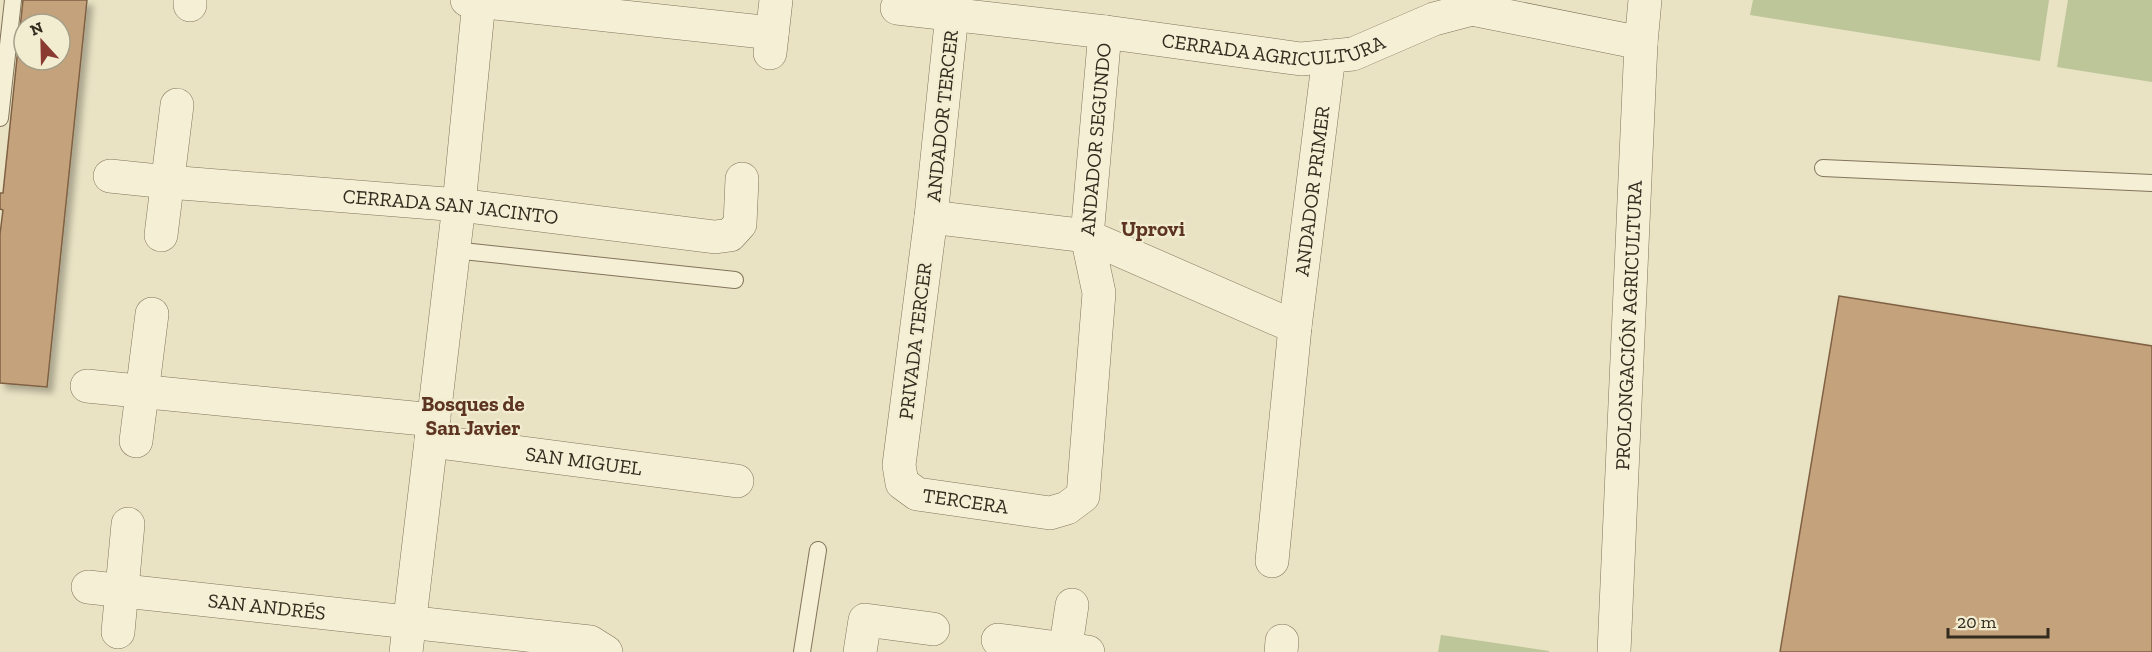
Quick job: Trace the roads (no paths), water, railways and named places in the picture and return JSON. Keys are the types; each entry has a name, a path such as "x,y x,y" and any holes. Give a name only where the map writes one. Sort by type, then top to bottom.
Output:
{"street":[{"path":"408,637 459,206 473,1 771,43 776,0"},
{"name":"PROLONGACIÓN AGRICULTURA","path":"1614,652 1641,43 1645,0"},
{"name":"CERRADA AGRICULTURA","path":"897,8 1105,32 1301,59 1353,54 1472,4 1641,43"},
{"name":"ANDADOR TERCER","path":"931,218 952,14"},
{"name":"ANDADOR SEGUNDO","path":"1050,513 1067,508 1083,496 1099,293 1087,236 1105,32"},
{"name":"ANDADOR PRIMER","path":"1272,561 1295,327 1329,56"},
{"path":"161,235 177,105"},
{"name":"CERRADA SAN JACINTO","path":"111,176 459,206 716,237 730,235 740,224 742,180"},
{"path":"931,218 1087,236 1295,327"},
{"name":"PRIVADA TERCER","path":"899,465 931,218"},
{"path":"136,441 152,314"},
{"name":"SAN MIGUEL","path":"87,386 143,391 433,431 737,481"},
{"name":"TERCERA","path":"899,465 902,483 917,495 1050,513"},
{"path":"118,632 128,524"},
{"name":"SAN ANDRÉS","path":"88,587 408,637 590,642 606,652"},
{"path":"998,640 1073,651 1072,605"},
{"path":"860,652 865,620 933,629"}],"lane":[{"path":"0,118 13,0"},
{"path":"1823,168 2152,183"},
{"path":"453,250 735,280"},
{"path":"802,652 818,550"}],"district":[{"name":"Uprovi","path":"1153,228"},
{"name":"Bosques de San Javier","path":"473,415"}]}
